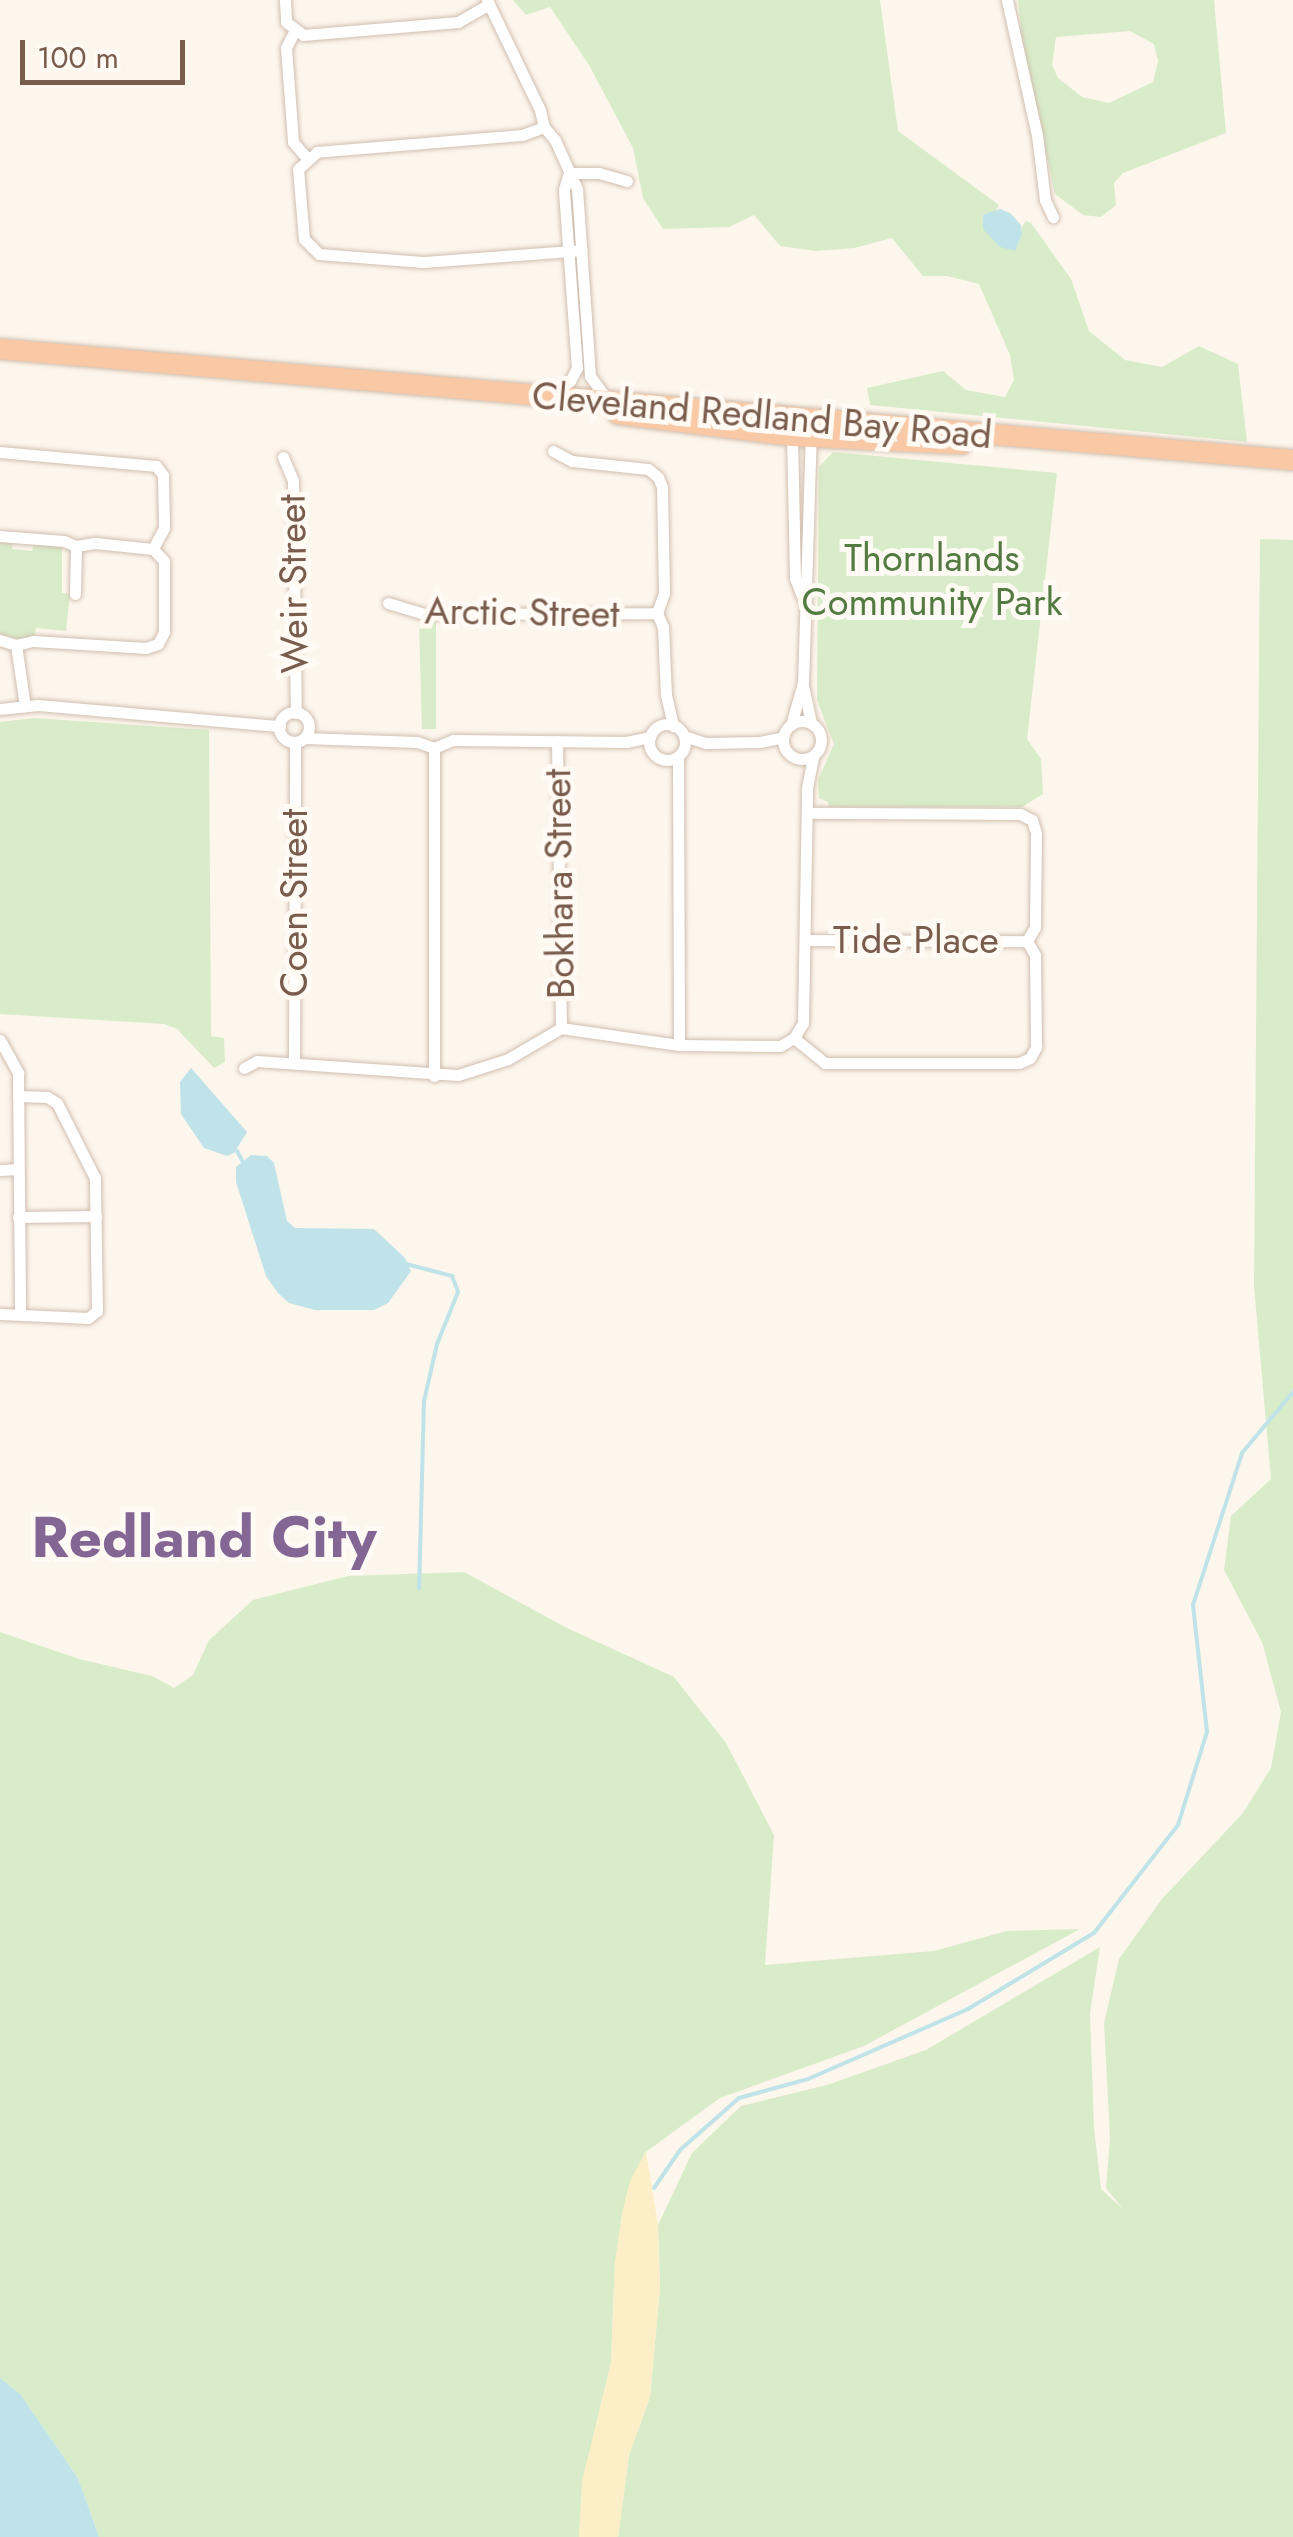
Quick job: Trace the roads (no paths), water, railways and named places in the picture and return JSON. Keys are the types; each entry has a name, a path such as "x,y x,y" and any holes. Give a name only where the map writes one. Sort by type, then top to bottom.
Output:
{"highway":[{"name":"Cleveland Redland Bay Road","path":"7,348 609,400 922,446 1040,442 1293,460"},
{"name":"Cleveland Redland Bay Road","path":"484,390 695,426 802,427"}],"street":[{"path":"284,0 286,22 294,32 303,35 458,22 488,2 568,173 564,189 590,376 609,400"},
{"path":"1007,0 1036,135 1045,200 1053,217"},
{"path":"294,32 286,48 293,142 306,158"},
{"path":"544,127 522,136 317,152 298,169 304,240 320,254 423,262 575,251"},
{"path":"568,173 599,173 626,182"},
{"path":"552,394 570,381 577,368 575,251"},
{"path":"244,1068 257,1061 434,1076 479,1072 561,1028 678,1045 780,1046 794,1038 803,1024 806,788 822,736 811,723 802,684 802,600 808,580 802,427"},
{"path":"802,427 795,578 802,600"},
{"path":"553,450 572,461 648,469 658,477 662,487 664,593 657,613 663,627 666,695 673,726 684,736 706,743 760,742 786,750 798,759 806,788"},
{"path":"0,452 156,466 163,475 164,528 153,549"},
{"name":"Weir Street","path":"283,457 294,480 300,740"},
{"path":"0,536 64,540 76,546 95,543 153,549 164,561 164,632 158,644 146,648 33,641 16,645 0,640"},
{"path":"74,594 76,546"},
{"name":"Arctic Street","path":"388,603 424,614 657,613"},
{"path":"16,645 24,706"},
{"path":"786,750 787,731 802,684"},
{"path":"666,695 655,731 680,780 678,1045"},
{"path":"0,709 24,706 280,726"},
{"path":"280,726 287,715 301,716 337,738"},
{"path":"760,742 811,723"},
{"path":"280,726 286,739 417,742 434,748 453,740 626,742 670,756 706,743"},
{"path":"626,742 673,726"},
{"path":"670,756 684,736"},
{"name":"Coen Street","path":"294,1063 300,740"},
{"name":"Bokhara Street","path":"557,741 561,1028"},
{"path":"434,748 434,1076"},
{"path":"798,759 813,757"},
{"path":"794,1038 824,1063 1018,1063 1030,1058 1036,1046 1035,956 1027,941 1036,926 1036,832 1028,816 806,813"},
{"name":"Tide Place","path":"804,940 1027,941"},
{"path":"0,1040 18,1073 20,1314"},
{"path":"0,1314 44,1320 94,1316 95,1178 57,1103 47,1097 18,1096"},
{"path":"0,1170 18,1170"},
{"path":"18,1216 96,1216"}],"water":[{"path":"1000,209 1021,225 1022,235 1015,251 1000,247 983,229 983,215"},
{"path":"191,1068 247,1132 234,1153 227,1156 204,1148 181,1114 180,1082"},
{"path":"251,1155 267,1156 274,1163 287,1221 295,1228 374,1229 405,1258 411,1271 388,1303 374,1310 315,1310 289,1303 278,1293 266,1276 236,1182 236,1167"},
{"path":"0,2378 21,2395 78,2478 99,2537 0,2537"}],"waterway":[{"path":"237,1151 244,1164"},
{"path":"406,1264 452,1276 458,1292 437,1344 424,1401 419,1588"},
{"path":"654,2188 680,2150 739,2098 808,2079 968,2009 1094,1933 1178,1825 1207,1732 1193,1605 1242,1453 1293,1392"}],"district":[{"name":"Redland City","path":"204,1537"}],"park label":[{"name":"Thornlands Community Park","path":"932,580"}]}
